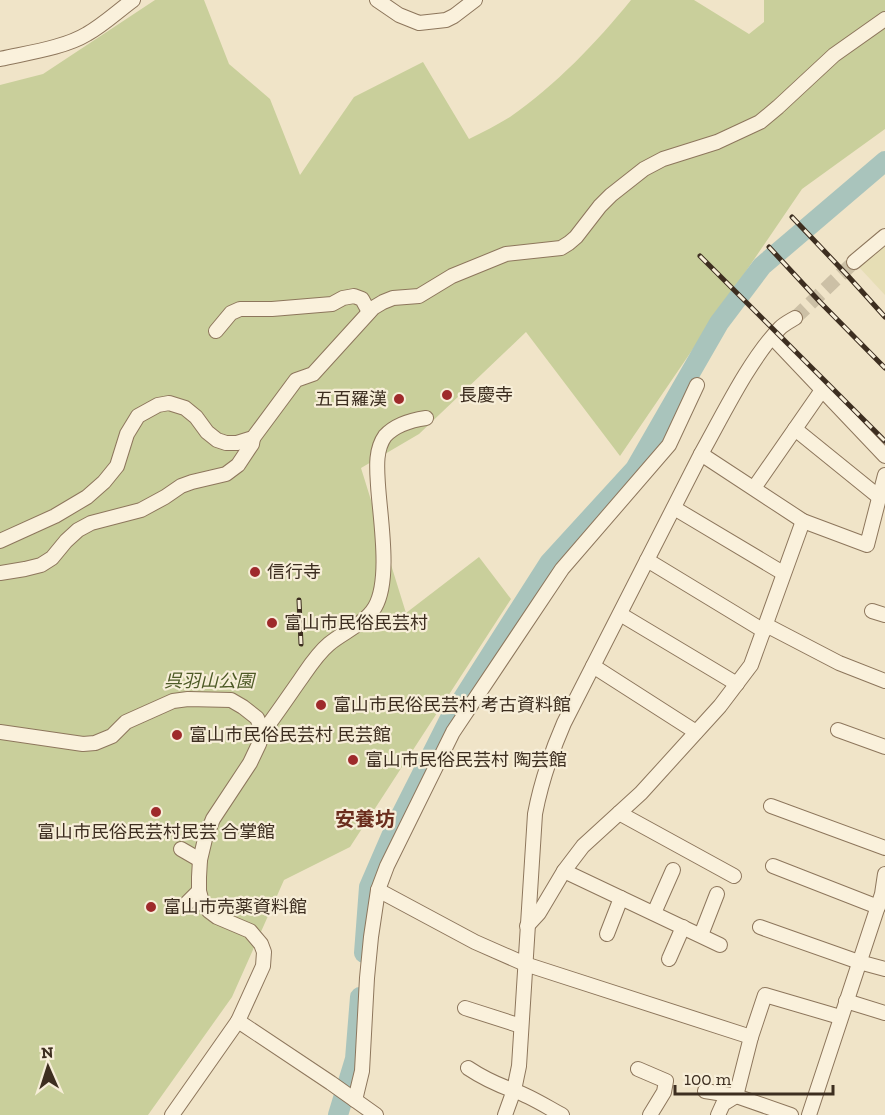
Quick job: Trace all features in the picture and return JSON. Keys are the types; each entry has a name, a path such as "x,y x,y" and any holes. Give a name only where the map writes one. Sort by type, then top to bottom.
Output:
{"street":[{"path":"0,59 36,52 86,35 118,5 133,0"},
{"path":"377,0 399,15 419,23 446,20 475,0"},
{"path":"0,573 41,565 52,558 78,530 91,523 141,510 187,484 226,474 238,465 252,444 253,438 296,380 313,374 373,308 393,298 418,296 452,276 506,254 561,248 576,237 611,195 644,169 663,159 717,142 759,122 834,56 885,19"},
{"path":"854,262 885,236"},
{"path":"216,331 231,313 240,309 332,304 343,298 354,296 362,299 369,312"},
{"path":"505,1115 519,1066 535,814 540,787 564,723 701,454 757,358 777,333 795,318"},
{"path":"777,333 822,390 885,456"},
{"path":"355,1100 362,1071 371,937 378,890 387,866 459,722 562,568 669,446 697,385"},
{"path":"754,488 822,390"},
{"path":"0,541 55,516 87,497 117,466 128,435 138,416 158,405 169,404 185,408 217,440 237,443 253,438"},
{"path":"172,1115 237,1021 263,966 264,952 261,944 250,931 217,917 209,912 202,902 199,891 200,860 205,839 213,819 250,763 262,732 312,663 328,644 365,619 375,607 382,589 384,570 377,466 380,446 386,435 400,426 413,420 426,418"},
{"path":"795,429 879,497"},
{"path":"701,454 803,521 867,545 885,475"},
{"path":"674,508 783,573"},
{"path":"527,926 539,913 564,871 583,846 641,793 720,706 751,665 803,521"},
{"path":"647,560 765,628 838,663 885,681"},
{"path":"620,614 737,684"},
{"path":"593,666 696,732"},
{"path":"0,732 83,744 95,743 112,736 126,722 173,701 205,699 231,700 257,718 262,732"},
{"path":"837,730 885,747"},
{"path":"771,806 885,848"},
{"path":"619,813 734,876"},
{"path":"181,849 200,860"},
{"path":"773,866 882,899"},
{"path":"654,913 673,870"},
{"path":"564,871 720,945"},
{"path":"809,1115 840,1017 882,899 885,874"},
{"path":"378,890 475,942 525,964 751,1037"},
{"path":"186,904 199,891"},
{"path":"701,935 717,894"},
{"path":"607,934 621,898"},
{"path":"669,959 683,927"},
{"path":"760,927 885,969"},
{"path":"718,1115 723,1104 736,1096 751,1037 765,995 840,1017"},
{"path":"846,1001 885,1013"},
{"path":"465,1008 521,1026"},
{"path":"237,1021 376,1115"},
{"path":"468,1068 562,1115"},
{"path":"638,1069 666,1081 664,1092 651,1115"},
{"path":"705,1091 736,1096 791,1115"}],"shaded area":[{"path":"885,244 885,295 858,266"}],"green space":[{"name":"呉羽山公園","path":"155,0 204,0 229,64 270,99 300,175 354,97 423,62 469,139 490,128 510,117 543,92 590,47 631,0 694,0 749,34 764,22 764,0 885,0 885,129 802,189 620,456 526,332 419,434 361,468 406,613 479,557 511,599 350,847 284,880 232,997 148,1115 0,1115 0,85 43,74"}],"waterway":[{"path":"364,953 369,887 395,827 449,720 549,563 635,469 719,323 762,266 885,161"},
{"path":"338,1115 355,1059 360,997"}],"tunnel":[{"path":"795,318 854,262"}],"railway":[{"path":"792,217 885,317"},
{"path":"769,247 885,368"},
{"path":"700,256 885,441"},
{"path":"299,600 301,644"}],"place":[{"name":"長慶寺","path":"447,395"},
{"name":"五百羅漢","path":"399,399"},
{"name":"信行寺","path":"255,572"},
{"name":"富山市民俗民芸村","path":"272,623"},
{"name":"富山市民俗民芸村 考古資料館","path":"321,705"},
{"name":"富山市民俗民芸村 民芸館","path":"177,735"},
{"name":"富山市民俗民芸村 陶芸館","path":"353,760"},
{"name":"富山市民俗民芸村民芸 合掌館","path":"156,812"},
{"name":"富山市売薬資料館","path":"151,907"}],"district":[{"name":"安養坊","path":"365,819"}]}
